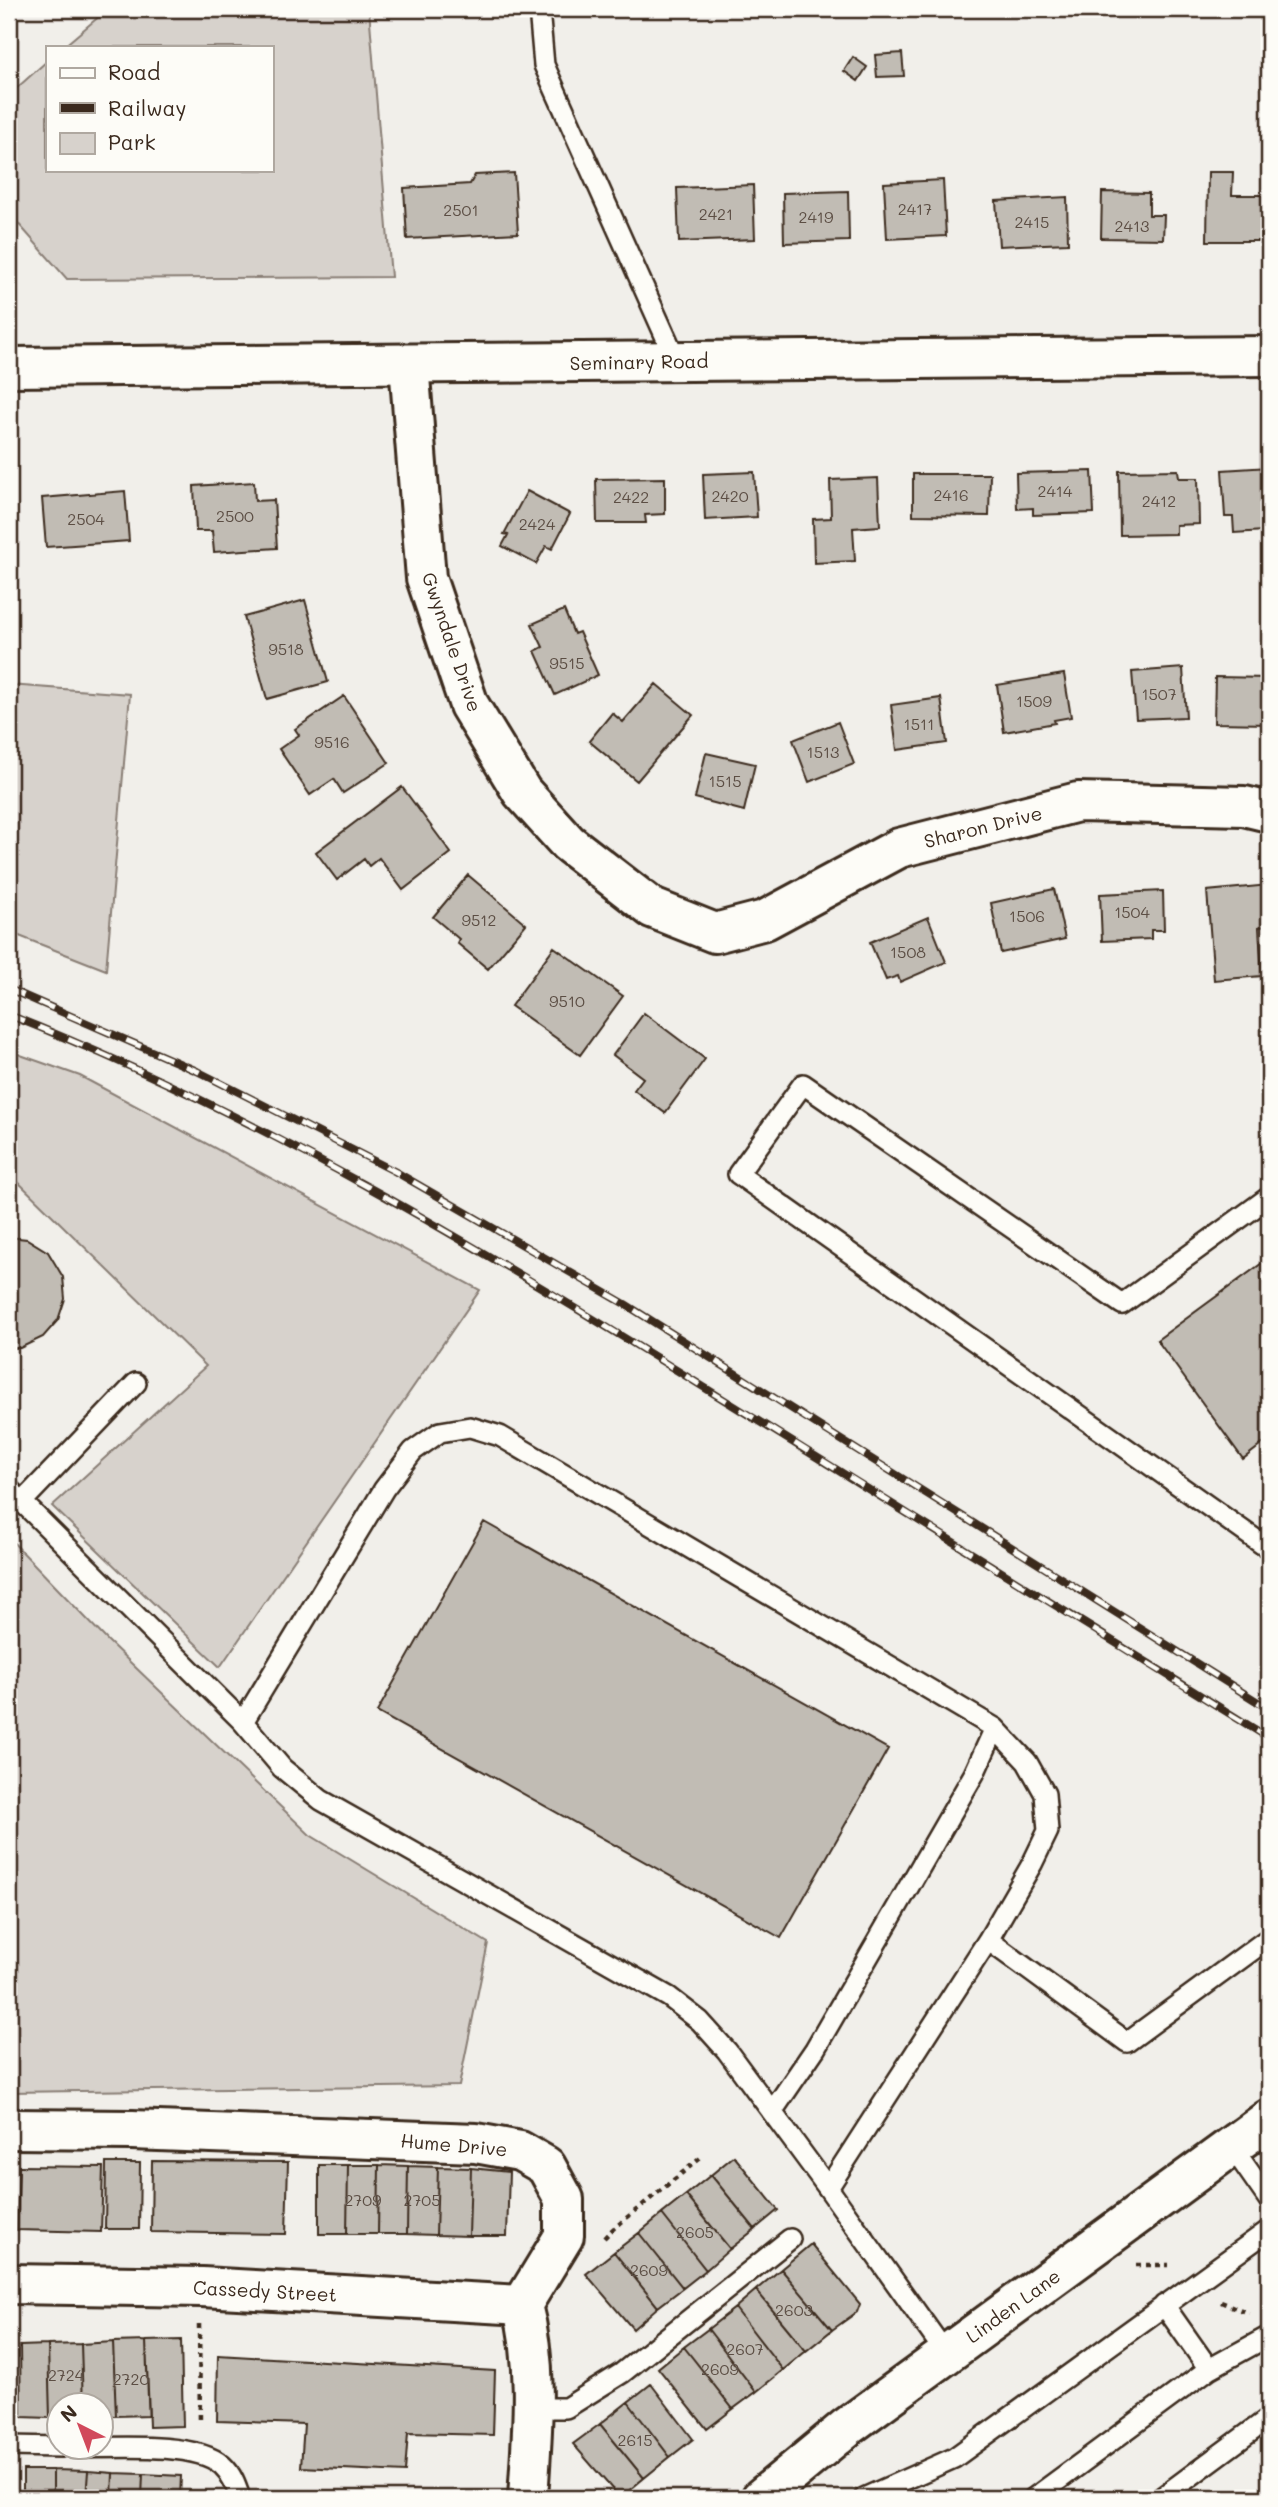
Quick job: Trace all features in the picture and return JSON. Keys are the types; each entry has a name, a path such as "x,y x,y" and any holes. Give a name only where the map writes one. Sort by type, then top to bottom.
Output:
{"street":[{"name":"Seminary Road","path":"9,367 1269,356"},
{"name":"Gwyndale Drive","path":"409,364 426,578 469,705 522,792 568,843 652,908 715,933"},
{"name":"Sharon Drive","path":"715,933 765,920 899,848 1078,802 1244,806 1269,812"},
{"name":"Linden Lane","path":"761,2498 847,2427 1269,2119"},
{"name":"Hume Drive","path":"9,2129 132,2130 477,2143 520,2151 546,2166 564,2199 564,2236 522,2305"},
{"name":"Cassedy Street","path":"9,2284 202,2287 522,2305"},
{"path":"522,2305 530,2335 534,2408 528,2498"}],"lane":[{"path":"539,9 544,65 677,362"},
{"path":"1269,1197 1122,1304 803,1084 738,1174 1269,1549"},
{"path":"136,1383 15,1496 243,1722 282,1768 321,1800 669,1997 700,2021 727,2051 947,2355"},
{"path":"243,1722 384,1489 413,1451 440,1432 470,1427 500,1436 995,1728 1027,1762 1045,1794 1048,1830 1032,1864 988,1940 828,2188"},
{"path":"772,2112 822,2038 974,1774 995,1728"},
{"path":"988,1940 1127,2042 1269,1938"},
{"path":"1232,2147 1269,2200"},
{"path":"864,2498 954,2458 1269,2230"},
{"path":"534,2408 566,2408 622,2373 790,2239"},
{"path":"1164,2305 1209,2369"},
{"path":"1034,2498 1209,2369 1269,2336"},
{"path":"1161,2498 1269,2418"},
{"path":"9,2446 46,2447"},
{"path":"116,2449 186,2450 206,2455 223,2466 235,2482 240,2498"}],"path":[{"path":"597,2247 613,2229 703,2156"},
{"path":"1124,2265 1178,2265"},
{"path":"1220,2302 1259,2317"},
{"path":"199,2316 200,2434"},
{"path":"1263,2498 1269,2494"}],"green space":[{"path":"108,9 369,9 391,277 67,279 9,213 9,95 46,62 46,172 273,172 273,46 64,46"},
{"path":"9,685 130,694 106,970 9,932"},
{"path":"9,1051 80,1076 480,1290 220,1667 52,1506 206,1366 9,1173"},
{"path":"9,1538 108,1641 310,1835 488,1943 459,2086 9,2092"}],"building":[{"path":"1269,16 1269,45 1261,42"},
{"path":"902,53 904,76 877,77 875,55"},
{"path":"853,57 867,67 858,81 844,71"},
{"path":"1208,172 1233,172 1232,195 1269,195 1269,241 1207,241"},
{"path":"514,173 518,233 407,239 404,188 470,184 475,175"},
{"path":"943,180 946,236 887,239 884,183"},
{"path":"753,185 755,239 679,242 677,188"},
{"path":"848,191 849,241 784,243 783,193"},
{"path":"1102,192 1149,193 1149,215 1164,215 1163,239 1101,238"},
{"path":"1067,197 1068,243 999,246 996,201"},
{"path":"1269,467 1269,521 1263,522 1264,531 1234,533 1233,517 1225,517 1222,470"},
{"path":"1178,470 1179,478 1198,478 1199,524 1176,525 1176,534 1120,535 1119,471"},
{"path":"1092,471 1094,513 1033,515 1033,508 1017,509 1016,473"},
{"path":"754,472 757,517 705,520 703,474"},
{"path":"913,474 990,474 989,516 913,515"},
{"path":"665,478 665,514 645,515 646,523 597,523 596,479"},
{"path":"878,478 880,526 853,528 855,561 814,563 813,519 831,518 830,480"},
{"path":"254,482 255,501 274,500 277,548 214,552 212,531 196,531 194,486"},
{"path":"125,491 129,541 46,547 42,498"},
{"path":"527,491 570,514 552,549 546,546 536,564 502,546 508,535 504,534"},
{"path":"305,600 328,682 267,699 244,617"},
{"path":"564,610 574,634 579,632 598,675 555,695 535,651 543,647 532,624"},
{"path":"1183,668 1186,717 1136,719 1132,672"},
{"path":"1064,674 1071,717 1054,720 1055,723 1004,732 997,685"},
{"path":"1215,677 1269,678 1269,724 1214,723"},
{"path":"656,684 693,715 637,781 589,741 612,713 623,722"},
{"path":"344,696 389,763 343,793 334,779 310,795 279,749 299,735 295,729"},
{"path":"941,698 947,743 897,750 891,705"},
{"path":"838,722 854,764 809,782 793,740"},
{"path":"706,753 755,764 744,811 695,798"},
{"path":"402,787 451,853 403,890 379,858 369,866 364,859 337,880 316,852"},
{"path":"468,875 526,924 488,969 457,943 459,939 433,917"},
{"path":"1269,885 1269,926 1259,927 1262,976 1214,980 1207,891"},
{"path":"1054,889 1065,939 1001,953 991,903"},
{"path":"1163,891 1164,930 1151,930 1151,939 1102,941 1100,894"},
{"path":"928,917 946,962 900,982 898,976 886,980 870,942"},
{"path":"554,947 623,996 580,1055 511,1006"},
{"path":"644,1013 705,1059 665,1113 634,1090 643,1078 613,1055"},
{"path":"9,1237 27,1239 48,1252 63,1277 65,1299 58,1320 43,1337 20,1348 9,1348"},
{"path":"1269,1258 1269,1439 1243,1459 1157,1340"},
{"path":"484,1522 888,1749 781,1938 377,1712"},
{"path":"734,2156 778,2210 755,2229 711,2175"},
{"path":"152,2161 288,2162 286,2234 151,2232"},
{"path":"106,2163 140,2163 139,2229 105,2229"},
{"path":"319,2165 348,2165 347,2234 319,2234"},
{"path":"348,2165 379,2165 378,2234 347,2234"},
{"path":"379,2165 408,2166 407,2234 378,2234"},
{"path":"19,2166 103,2167 101,2232 17,2230"},
{"path":"408,2166 438,2167 436,2235 407,2234"},
{"path":"438,2167 471,2168 469,2236 436,2235"},
{"path":"471,2168 509,2172 507,2236 469,2236"},
{"path":"711,2175 755,2229 730,2249 686,2195"},
{"path":"686,2195 730,2249 706,2270 662,2214"},
{"path":"662,2214 706,2270 683,2288 639,2233"},
{"path":"639,2233 683,2288 658,2307 614,2252"},
{"path":"811,2244 860,2304 857,2312 832,2330 781,2269"},
{"path":"614,2252 658,2307 633,2329 586,2274"},
{"path":"781,2269 832,2330 806,2351 756,2290"},
{"path":"756,2290 806,2351 783,2370 735,2308"},
{"path":"735,2308 783,2370 756,2392 708,2329"},
{"path":"708,2329 756,2392 733,2409 684,2347"},
{"path":"181,2340 183,2426 149,2427 146,2341"},
{"path":"146,2341 149,2415 116,2416 113,2342"},
{"path":"113,2342 115,2392 83,2392 81,2344"},
{"path":"81,2344 83,2392 49,2392 48,2345"},
{"path":"48,2345 49,2392 46,2392 46,2418 21,2417 20,2346"},
{"path":"684,2347 733,2409 707,2429 658,2368"},
{"path":"218,2355 495,2371 493,2435 408,2433 405,2472 301,2467 304,2424 217,2421"},
{"path":"651,2384 693,2439 670,2457 628,2402"},
{"path":"628,2402 670,2457 644,2478 600,2424"},
{"path":"600,2424 644,2478 620,2498 573,2444"},
{"path":"23,2470 53,2470 53,2498 23,2498"},
{"path":"53,2470 88,2471 86,2498 53,2498"},
{"path":"88,2471 113,2473 112,2498 86,2498"},
{"path":"113,2473 143,2474 142,2498 112,2498"},
{"path":"143,2474 181,2476 180,2498 142,2498"}],"railway":[{"path":"9,989 197,1071 396,1172 625,1304 1269,1709"},
{"path":"9,1015 101,1053 191,1095 280,1140 455,1236 1269,1738"}]}
